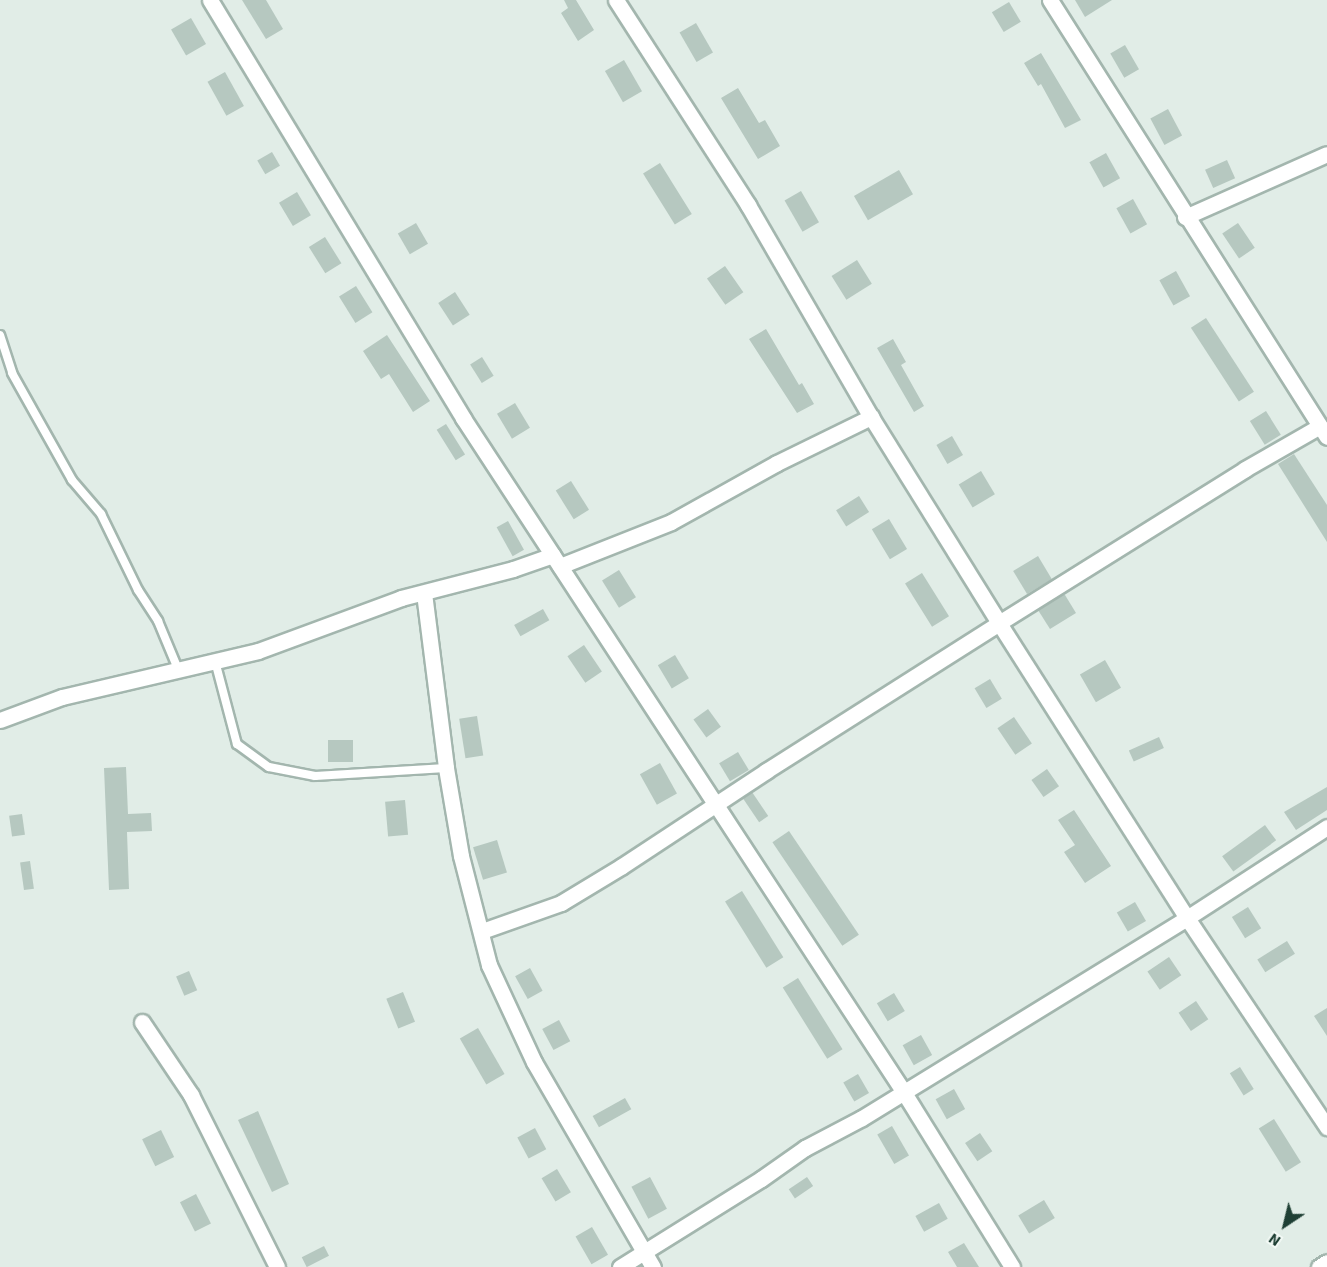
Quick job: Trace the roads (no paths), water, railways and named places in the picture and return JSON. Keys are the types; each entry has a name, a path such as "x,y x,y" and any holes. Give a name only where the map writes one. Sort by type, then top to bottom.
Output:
{"street":[{"path":"210,0 463,418 903,1091 1012,1267"},
{"path":"616,0 748,205 871,417 999,623 1187,918 1327,1127"},
{"path":"482,931 561,903 1245,469 1324,432 1185,217 1050,0"},
{"path":"1185,217 1327,153"},
{"path":"0,720 62,698 258,651 351,616 424,593 557,561 671,522 777,463 871,417"},
{"path":"424,593 446,768 461,856 489,965 503,1000 534,1062 653,1267"},
{"path":"620,1267 805,1148 862,1118 1187,918 1327,826"},
{"path":"142,1022 190,1095 277,1267"},
{"path":"1319,1267 1327,1262"}],"lane":[{"path":"0,335 12,373 72,480 101,514 138,590 158,621 178,669"},
{"path":"215,662 237,744 269,767 315,776 446,768"}]}
